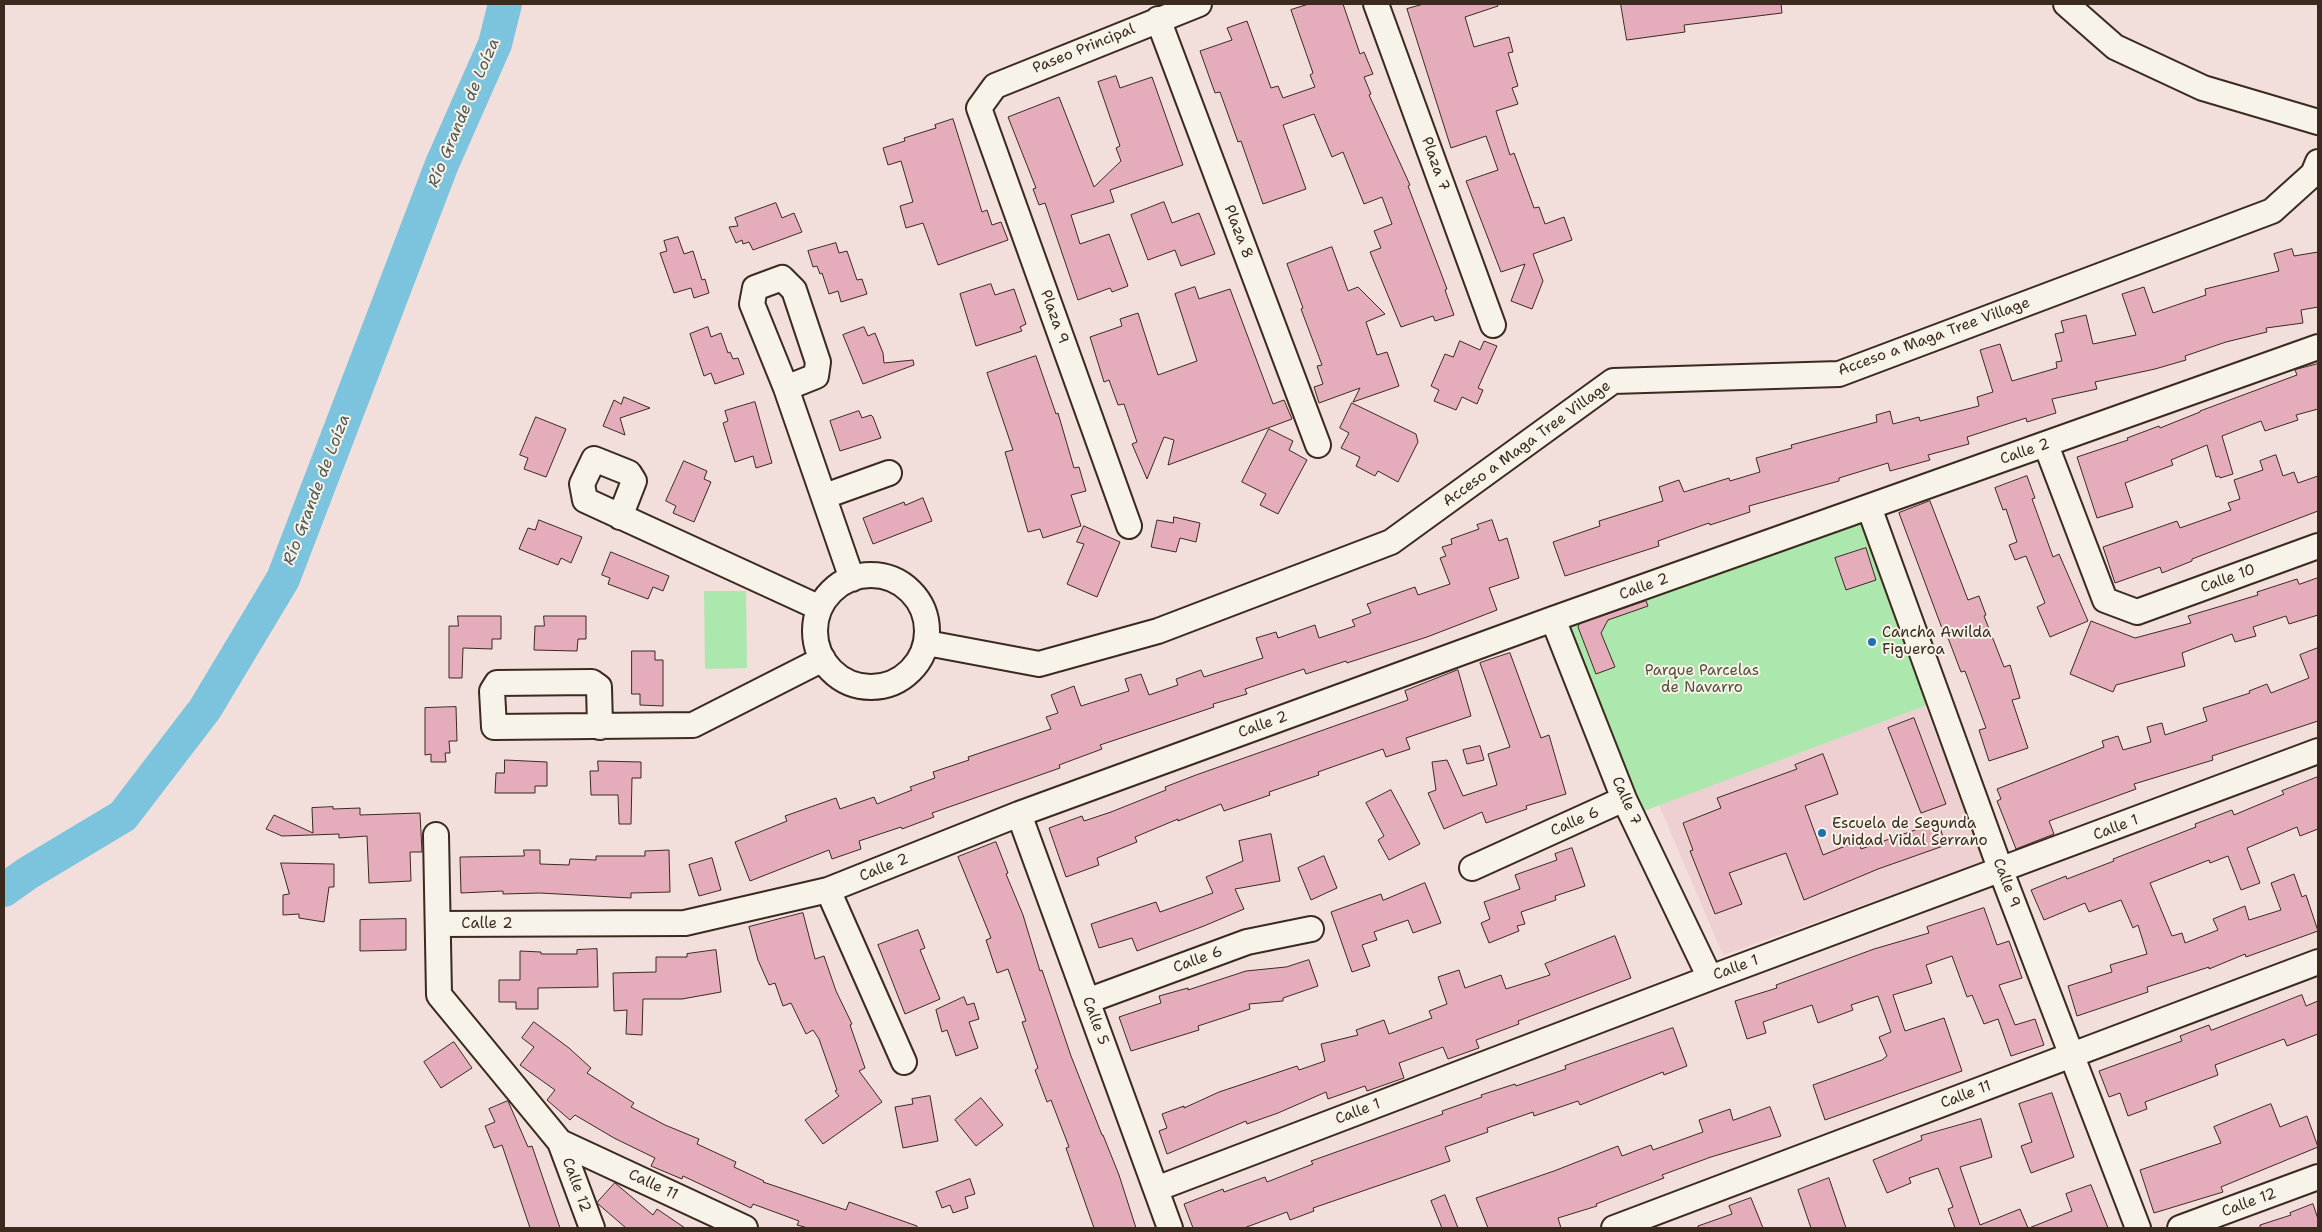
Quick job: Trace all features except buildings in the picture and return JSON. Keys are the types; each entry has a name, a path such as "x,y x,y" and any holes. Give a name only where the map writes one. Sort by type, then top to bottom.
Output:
{"street":[{"name":"Paseo Principal","path":"979,108 994,86 1198,4"},
{"name":"Plaza 7","path":"1376,4 1493,325"},
{"path":"2066,4 2115,47 2203,88 2318,122"},
{"name":"Plaza 8","path":"1158,19 1318,444"},
{"name":"Plaza 9","path":"979,108 1129,526"},
{"name":"Acceso a Maga Tree Village","path":"927,643 1039,664 1158,631 1391,542 1613,381 1839,374 2272,211 2313,174 2318,162"},
{"name":"Calle 2","path":"438,924 685,923 828,890 1019,814 1553,619 2318,347"},
{"path":"786,388 852,579"},
{"name":"Calle 10","path":"2046,445 2105,600 2137,612 2318,546"},
{"path":"824,496 889,473"},
{"name":"Calle 9","path":"1869,507 2001,871 2138,1228"},
{"path":"620,516 820,608"},
{"path":"869,575 886,577 902,584 914,595 924,610 928,626 927,643 919,661 906,676 889,684 870,687 852,684 835,674 823,659 816,643 815,625 820,608 828,595 852,579 869,575"},
{"name":"Calle 7","path":"1553,619 1624,800 1710,978"},
{"path":"600,727 693,725 823,659"},
{"name":"Calle 1","path":"1156,1189 1710,978 2001,871 2318,751"},
{"name":"Calle 6","path":"1472,868 1624,800"},
{"name":"Calle 5","path":"1019,814 1170,1228"},
{"path":"436,835 439,995 560,1142"},
{"path":"828,890 904,1062"},
{"name":"Calle 6","path":"1087,1001 1247,942 1311,929"},
{"name":"Calle 11","path":"1614,1228 2318,962"},
{"name":"Calle 11","path":"560,1142 745,1228"},
{"name":"Calle 12","path":"560,1142 592,1228"},
{"name":"Calle 12","path":"2180,1228 2318,1177"}],"shaded area":[{"name":"Escuela de Segunda Unidad Vidal Serrano","path":"1925,706 1984,862 1723,955 1659,805"}],"green space":[{"name":"Parque Parcelas de Navarro","path":"1857,521 1864,525 1933,703 1644,811 1568,628 1573,615"},
{"path":"704,591 746,591 747,668 705,669"}],"waterway":[{"name":"Río Grande de Loíza","path":"4,890 28,873 123,816 205,709 283,579 442,164 495,44 505,4"}],"place":[{"name":"Cancha Awilda Figueroa","path":"1872,642"},
{"name":"Escuela de Segunda Unidad Vidal Serrano","path":"1822,833"}]}
